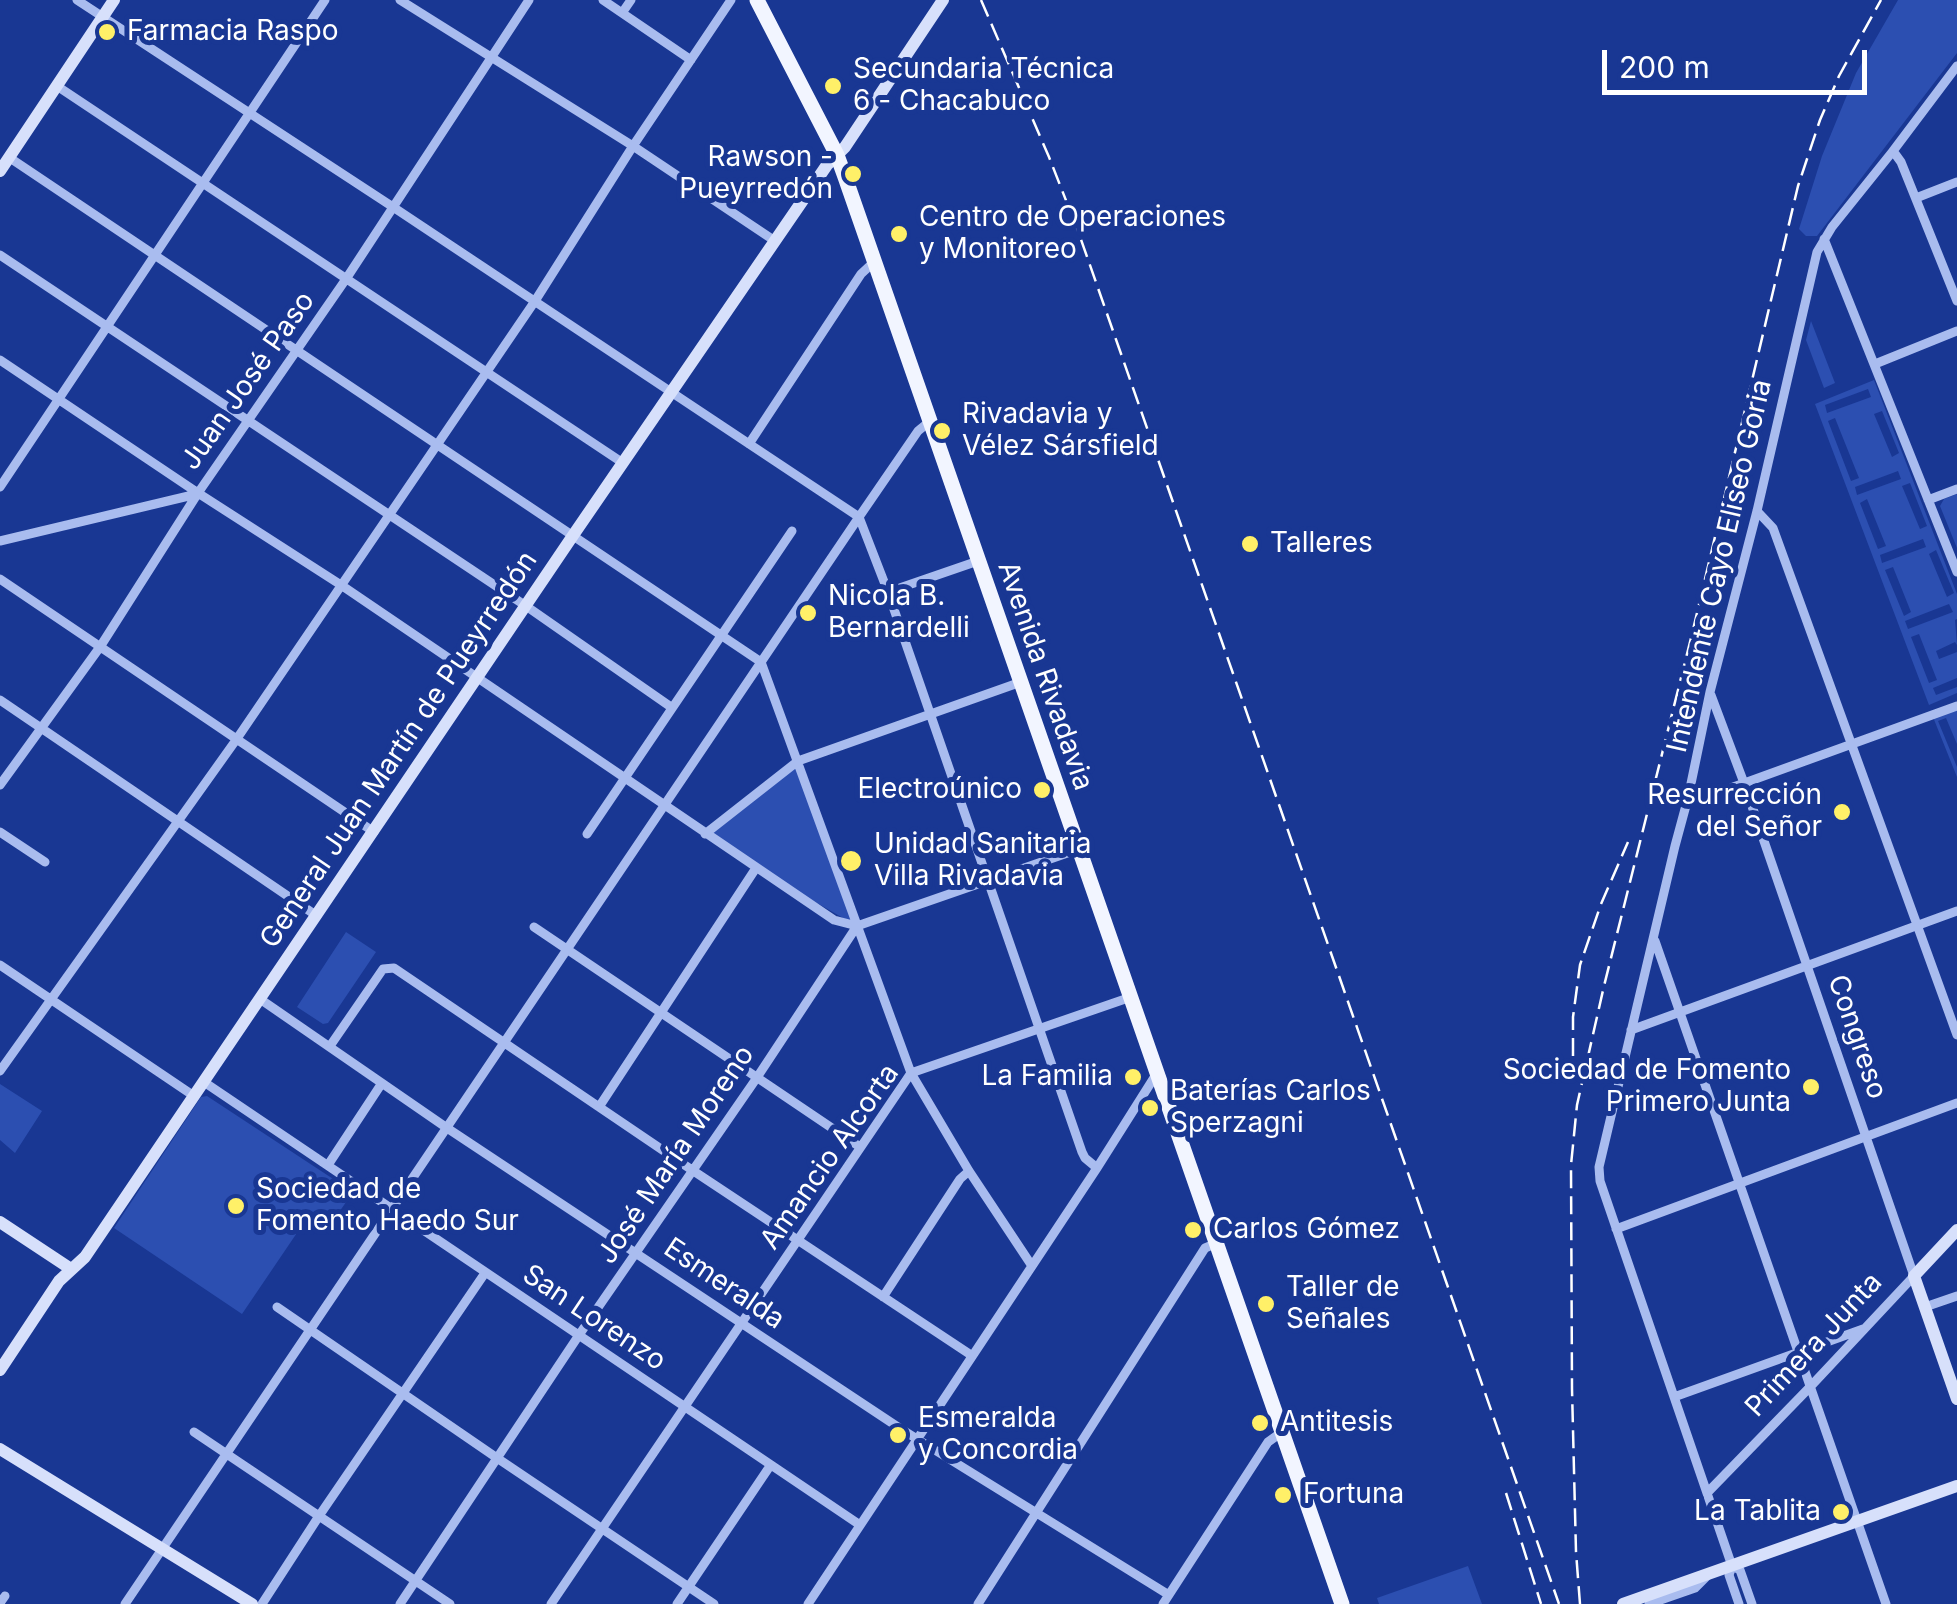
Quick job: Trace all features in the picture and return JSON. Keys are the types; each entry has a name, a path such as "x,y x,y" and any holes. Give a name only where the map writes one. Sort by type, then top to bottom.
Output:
{"main road":[{"name":"Avenida Rivadavia","path":"757,0 837,155 1342,1604"}],"street":[{"path":"76,0 394,206 859,517 1082,1152 1097,1168"},
{"path":"114,0 3,167 154,255 762,662 911,1073 969,1172 1032,1266"},
{"path":"0,487 325,0"},
{"path":"400,0 774,240"},
{"name":"Juan José Paso","path":"0,785 100,647 198,493 346,279 529,0"},
{"path":"603,0 691,60"},
{"path":"622,12 630,0"},
{"path":"0,1071 236,740 535,301 731,0"},
{"name":"General Juan Martín de Pueyrredón","path":"0,1370 59,1282 85,1257 774,240 827,165 846,147 943,0"},
{"name":"Intendente Cayo Eliseo Goria","path":"1616,1229 1599,1175 1817,252 1957,66"},
{"path":"57,86 624,463"},
{"path":"1893,151 1901,162 1957,301"},
{"path":"1916,198 1957,182"},
{"path":"1824,238 1957,572"},
{"path":"0,256 671,707"},
{"path":"750,444 861,274 874,261"},
{"path":"1875,364 1957,331"},
{"path":"0,360 341,585 834,920 857,926 1079,848"},
{"path":"125,1604 859,517 918,431 930,422"},
{"path":"1928,500 1957,489"},
{"path":"0,541 198,493"},
{"path":"1757,511 1774,528 1957,1035"},
{"path":"587,834 792,531"},
{"path":"888,592 978,561"},
{"path":"0,580 374,832"},
{"path":"705,834 798,761 1021,682"},
{"name":"Congreso","path":"1710,692 1957,1399"},
{"path":"0,700 317,916"},
{"path":"1688,798 1703,798 1957,706"},
{"path":"0,832 45,862"},
{"path":"599,1107 756,868"},
{"path":"1631,1030 1957,911"},
{"name":"José María Moreno","path":"400,1604 857,926"},
{"path":"534,927 860,1147"},
{"path":"1654,937 1886,1604"},
{"path":"0,965 194,1096"},
{"path":"330,1046 383,969 394,968 971,1355"},
{"name":"Amancio Alcorta","path":"550,1604 911,1073 1130,997"},
{"name":"Esmeralda","path":"260,999 740,1323 1166,1600"},
{"path":"808,1604 1157,1073"},
{"name":"San Lorenzo","path":"204,1082 860,1525"},
{"path":"328,1165 382,1082"},
{"path":"1739,1604 1729,1575 1732,1566 1616,1229 1957,1103"},
{"path":"882,1297 960,1179 969,1172"},
{"path":"0,1222 71,1269"},
{"name":"Primera Junta","path":"1707,1493 1957,1230"},
{"path":"978,1604 1205,1248 1217,1243"},
{"path":"262,1604 486,1272"},
{"path":"1925,1307 1957,1296"},
{"path":"277,1306 714,1604"},
{"path":"1674,1397 1865,1328"},
{"path":"194,1432 450,1604"},
{"path":"1166,1600 1268,1442 1282,1432"},
{"path":"0,1449 252,1604"},
{"path":"677,1604 770,1466"},
{"path":"1623,1604 1957,1486"},
{"path":"1732,1566 1740,1570 1752,1604"},
{"path":"1648,1604 1696,1588 1708,1574"}],"shaded area":[{"path":"1898,0 1957,0 1957,53 1817,236 1806,236 1799,229 1822,156 1856,73"},
{"path":"1811,321 1835,383 1824,388 1806,340"},
{"path":"1874,380 1957,594 1957,645 1955,642 1936,651 1939,659 1957,652 1957,678 1933,688 1936,695 1957,687 1957,693 1929,705 1815,404","holes":["1868,389 1871,397 1827,413 1825,405","1882,411 1899,453 1892,457 1874,414","1835,418 1859,478 1851,481 1828,421","1898,471 1901,479 1857,495 1855,487","1910,483 1927,526 1920,529 1902,486","1867,499 1886,546 1878,549 1860,503","1923,539 1926,547 1882,563 1880,555","1936,550 1954,593 1947,597 1929,554","1893,567 1911,612 1904,616 1885,570","1949,604 1953,612 1908,629 1905,621","1919,634 1937,680 1929,683 1911,637"]},
{"path":"1957,494 1957,548 1940,506 1944,499"},
{"path":"1957,708 1957,744 1946,718 1938,721 1957,767 1957,777 1933,717"},
{"path":"798,761 857,926 705,834"},
{"path":"346,932 376,952 328,1023 323,1024 297,1007"},
{"path":"0,1084 42,1111 15,1153 0,1140"},
{"name":"Sociedad de Fomento Haedo Sur","path":"207,1096 353,1192 324,1234 305,1221 242,1314 114,1228 201,1097"},
{"path":"1468,1566 1482,1604 1379,1604 1377,1598"}],"railway":[{"path":"981,0 1078,231 1559,1604"},
{"path":"1580,1604 1572,1389 1571,1165 1577,1105 1798,186 1839,76 1881,0"},
{"path":"1573,1082 1573,1017 1580,965 1628,842"},
{"path":"1506,1493 1541,1604"}],"place":[{"name":"Farmacia Raspo","path":"107,32"},
{"name":"Secundaria Técnica 6 - Chacabuco","path":"833,86"},
{"name":"Rawson - Pueyrredón","path":"853,174"},
{"name":"Centro de Operaciones y Monitoreo","path":"899,234"},
{"name":"Rivadavia y Vélez Sársfield","path":"942,431"},
{"name":"Talleres","path":"1250,544"},
{"name":"Nicola B. Bernardelli","path":"808,613"},
{"name":"Electroúnico","path":"1042,790"},
{"name":"Resurrección del Señor","path":"1842,812"},
{"name":"Unidad Sanitaria Villa Rivadavia","path":"851,861"},
{"name":"La Familia","path":"1133,1077"},
{"name":"Sociedad de Fomento Primero Junta","path":"1811,1087"},
{"name":"Baterías Carlos Sperzagni","path":"1150,1108"},
{"name":"Sociedad de Fomento Haedo Sur","path":"236,1206"},
{"name":"Carlos Gómez","path":"1193,1230"},
{"name":"Taller de Señales","path":"1266,1304"},
{"name":"Antitesis","path":"1260,1423"},
{"name":"Esmeralda y Concordia","path":"898,1435"},
{"name":"Fortuna","path":"1283,1495"},
{"name":"La Tablita","path":"1841,1512"}]}
